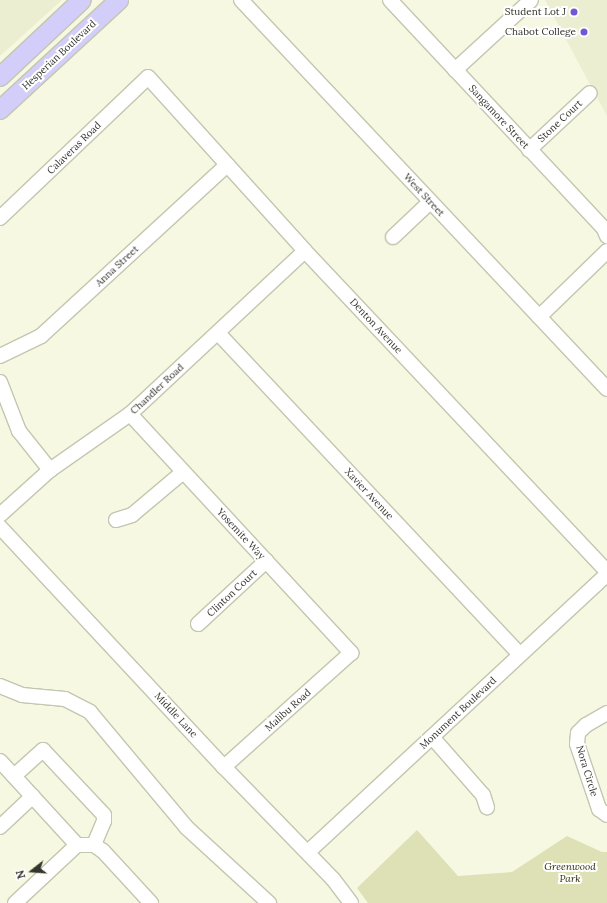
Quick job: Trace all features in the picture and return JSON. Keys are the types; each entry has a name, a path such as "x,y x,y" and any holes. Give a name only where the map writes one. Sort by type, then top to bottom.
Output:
{"main road":[{"path":"0,76 82,0"},
{"name":"Hesperian Boulevard","path":"0,110 119,0"}],"street":[{"name":"West Street","path":"241,0 607,389"},
{"name":"Sangamore Street","path":"390,0 604,229 607,236"},
{"path":"455,70 531,0"},
{"name":"Denton Avenue","path":"148,77 305,251 607,571"},
{"name":"Calaveras Road","path":"0,218 148,77"},
{"name":"Stone Court","path":"530,150 590,93"},
{"name":"Anna Street","path":"0,356 41,336 227,165"},
{"path":"393,237 430,202"},
{"name":"Chandler Road","path":"0,515 50,470 130,414 305,251"},
{"path":"539,317 607,251"},
{"name":"Xavier Avenue","path":"218,333 520,655"},
{"path":"0,382 19,431 50,470"},
{"name":"Yosemite Way","path":"130,414 351,653"},
{"path":"116,520 132,515 182,472"},
{"name":"Middle Lane","path":"0,527 224,767 308,852 351,903"},
{"name":"Clinton Court","path":"198,624 266,561"},
{"name":"Monument Boulevard","path":"308,852 607,574"},
{"name":"Malibu Road","path":"224,767 351,653"},
{"path":"0,686 22,695 65,699 90,712 186,827 269,903"},
{"name":"Nora Circle","path":"607,713 586,725 578,733 577,744 599,809 607,815"},
{"path":"432,737 483,795 487,807"},
{"path":"14,776 42,750 104,815 104,820 94,845"},
{"path":"0,761 33,796 76,846"},
{"path":"0,827 33,796"},
{"path":"15,903 76,846 94,845 151,903"}],"shaded area":[{"path":"0,0 62,0 0,56"},
{"name":"Chabot College","path":"545,0 607,0 607,116 579,64"}],"green space":[{"name":"Greenwood Park","path":"417,830 458,876 512,872 567,836 602,852 607,852 607,903 368,903 357,888"}],"place":[{"name":"Student Lot J","path":"574,12"},
{"name":"Chabot College","path":"584,32"}]}
